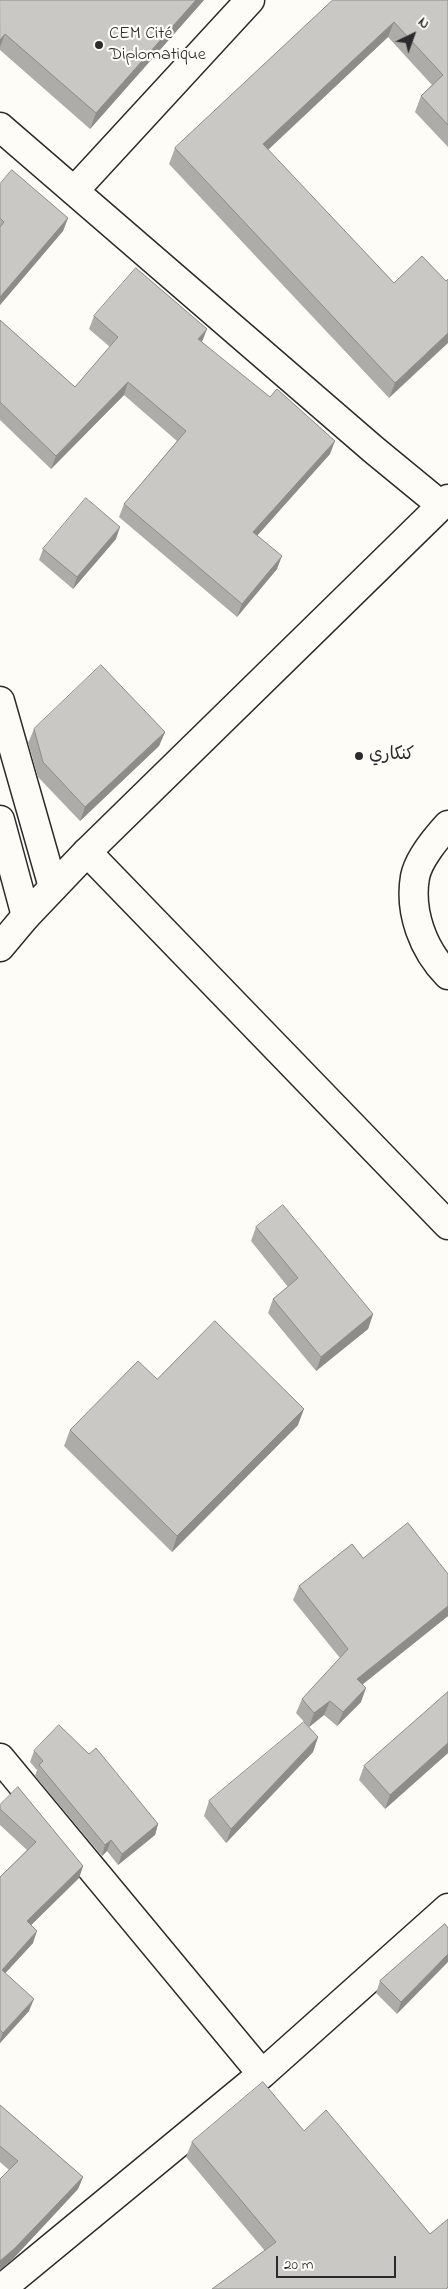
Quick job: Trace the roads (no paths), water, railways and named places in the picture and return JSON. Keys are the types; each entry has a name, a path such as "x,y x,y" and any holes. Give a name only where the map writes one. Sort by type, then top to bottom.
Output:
{"street":[{"path":"74,191 250,0"},
{"path":"0,127 374,450 445,502 87,852 0,946"},
{"path":"0,701 53,887"},
{"path":"0,820 26,916"},
{"path":"448,825 435,839 415,875 414,901 420,932 434,962 448,976"},
{"path":"87,852 448,1225"},
{"path":"0,1758 262,2074"},
{"path":"1,2289 262,2074 448,1908"}],"place":[{"name":"CEM Cité Diplomatique","path":"99,45"},
{"name":"كنكاري","path":"359,756"}]}
